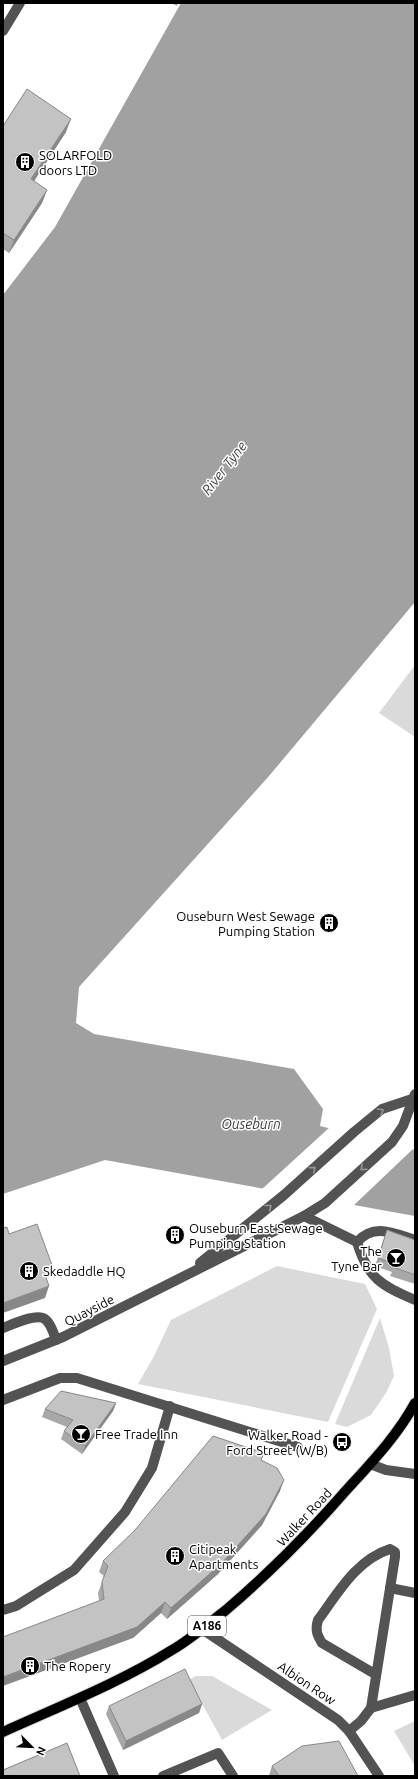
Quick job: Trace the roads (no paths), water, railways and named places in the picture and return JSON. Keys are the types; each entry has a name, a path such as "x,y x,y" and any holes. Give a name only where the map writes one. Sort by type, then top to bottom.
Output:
{"main road":[{"name":"Walker Road","path":"3,1732 80,1698 146,1665 173,1650 202,1629 269,1571 329,1510 394,1436 415,1403"}],"street":[{"path":"3,31 20,3"},
{"name":"Quayside","path":"184,1276 284,1195 382,1109 414,1098"},
{"name":"Quayside","path":"3,1361 56,1340 304,1216 325,1203 392,1142 403,1126 414,1098"},
{"path":"304,1216 357,1242 362,1259 373,1277 388,1288 415,1300"},
{"path":"357,1242 364,1234 379,1230 415,1240"},
{"path":"3,1328 32,1317 41,1316 47,1320 56,1340"},
{"path":"3,1400 60,1378 77,1378 298,1447"},
{"path":"3,1610 16,1606 74,1570 125,1512 152,1468 170,1406"},
{"path":"370,1464 386,1470 415,1474"},
{"path":"349,1731 361,1721 370,1708 395,1557 395,1552 390,1549 360,1566 352,1573 318,1620 316,1628 322,1643 375,1674"},
{"path":"390,1588 415,1593"},
{"name":"Albion Row","path":"202,1629 328,1713 349,1731 379,1776"},
{"path":"370,1708 415,1695"},
{"path":"80,1698 114,1776"},
{"path":"163,1776 218,1753 233,1776"}],"water":[{"path":"181,3 415,3 415,602 269,776 79,987 76,1023 94,1034 294,1069 323,1109 320,1126 415,1150 415,1216 105,1160 3,1194 3,295 55,227"}],"place":[{"name":"SOLARFOLD doors LTD","path":"25,162"},
{"name":"Ouseburn West Sewage Pumping Station","path":"329,923"},
{"name":"Ouseburn East Sewage Pumping Station","path":"175,1235"},
{"name":"The Tyne Bar","path":"396,1258"},
{"name":"Skedaddle HQ","path":"29,1271"},
{"name":"Free Trade Inn","path":"81,1434"},
{"name":"Walker Road - Ford Street (W/B)","path":"342,1442"},
{"name":"Citipeak Apartments","path":"175,1556"},
{"name":"The Ropery","path":"30,1666"}],"water label":[{"name":"River Tyne","path":"224,468"},
{"name":"Ouseburn","path":"251,1124"}]}
